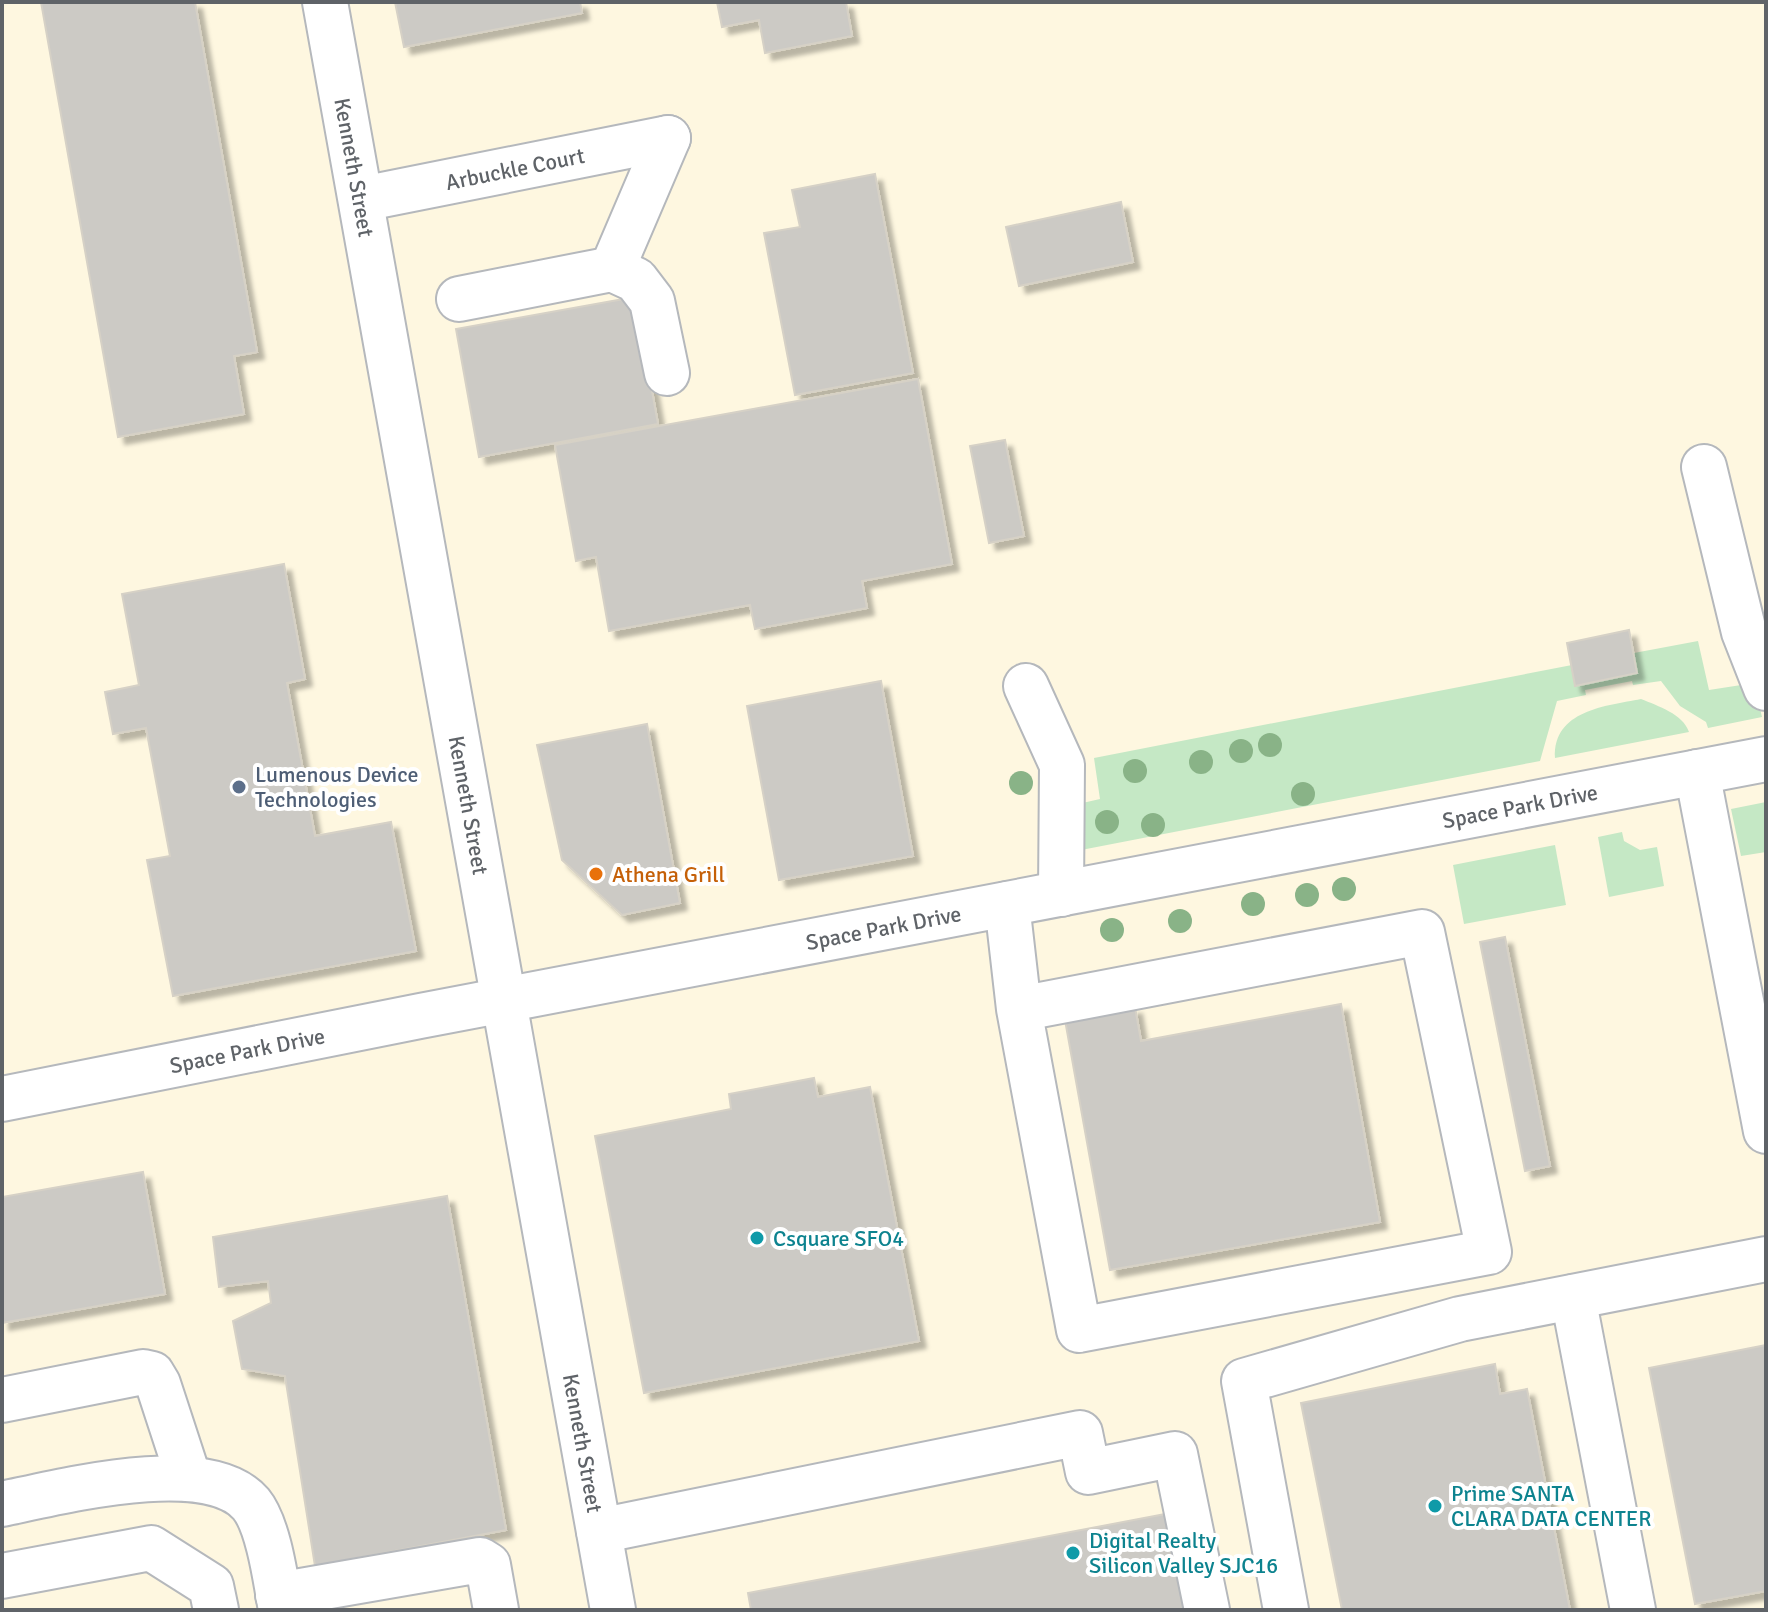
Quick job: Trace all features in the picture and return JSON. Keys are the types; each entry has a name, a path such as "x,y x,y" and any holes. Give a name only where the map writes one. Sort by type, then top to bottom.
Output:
{"street":[{"name":"Kenneth Street","path":"325,2 613,1610"},
{"name":"Arbuckle Court","path":"362,199 668,138 612,269"},
{"path":"459,299 612,269 636,280 652,301 667,373"},
{"path":"1704,467 1744,632 1766,688"},
{"path":"1026,686 1062,765 1061,894"},
{"name":"Space Park Drive","path":"2,1099 1766,759"},
{"path":"1697,772 1766,1131"},
{"path":"1007,904 1019,1009 1079,1330 1489,1252 1422,932 1019,1009"},
{"path":"1286,1610 1244,1381 1460,1319 1766,1259"},
{"path":"1573,1297 1633,1610"},
{"path":"2,1400 143,1372 152,1374 189,1479"},
{"path":"599,1531 1080,1433 1088,1472 1175,1454 1207,1610"},
{"path":"2,1504 62,1491 151,1479 204,1480 233,1490 252,1505 268,1542 280,1603 480,1560 488,1565 496,1610"},
{"path":"2,1576 151,1548 211,1586 216,1610"}],"shaded area":[{"path":"2,2 1766,2 1766,1610 2,1610"}],"green space":[{"path":"1698,641 1709,690 1754,683 1762,717 1708,728 1706,722 1680,706 1661,681 1633,685 1632,681 1585,690 1586,695 1557,701 1540,761 1076,851 1078,804 1100,799 1094,758 1572,665 1576,685 1637,673 1634,653"},
{"path":"1641,699 1676,715 1689,732 1555,758 1557,742 1572,720 1598,708"},
{"path":"1766,802 1766,852 1741,856 1731,809"},
{"path":"1622,832 1624,841 1640,850 1657,847 1664,886 1609,897 1598,837"},
{"path":"1555,845 1566,905 1464,924 1453,865"}],"building":[{"path":"41,2 195,2 257,352 234,356 244,414 118,437"},
{"path":"395,2 580,2 582,13 404,47"},
{"path":"717,2 846,2 852,36 765,53 759,20 722,27"},
{"path":"875,174 913,373 795,395 764,233 800,227 792,190"},
{"path":"1121,202 1133,262 1019,286 1006,227"},
{"path":"635,297 658,424 479,457 456,329"},
{"path":"918,379 952,564 862,581 867,608 755,629 750,605 609,631 596,557 576,561 555,445"},
{"path":"1005,440 1024,536 989,543 970,446"},
{"path":"284,564 305,679 287,683 315,836 391,822 416,951 173,996 147,860 170,856 146,728 113,734 105,692 139,685 122,594"},
{"path":"1629,630 1637,673 1575,686 1567,643"},
{"path":"881,681 913,856 779,880 747,706"},
{"path":"647,724 680,903 622,915 562,860 537,745"},
{"path":"1505,937 1550,1166 1525,1171 1480,942"},
{"path":"1341,1004 1380,1222 1110,1270 1065,1020 1135,1007 1141,1041"},
{"name":"Csquare SFO4","path":"814,1078 818,1097 870,1087 919,1341 644,1393 595,1136 731,1109 729,1094"},
{"path":"143,1172 165,1294 2,1323 2,1197"},
{"path":"447,1196 506,1530 315,1566 285,1376 242,1369 233,1321 271,1303 268,1281 219,1287 213,1237"},
{"path":"1766,1345 1766,1591 1695,1604 1649,1368"},
{"name":"Prime SANTA CLARA DATA CENTER","path":"1495,1364 1500,1394 1527,1389 1570,1610 1342,1610 1301,1403"},
{"name":"Digital Realty Silicon Valley SJC16","path":"1176,1512 1195,1610 751,1610 748,1593"}],"place":[{"name":"Lumenous Device Technologies","path":"239,787"},
{"name":"Athena Grill","path":"596,874"},
{"name":"Csquare SFO4","path":"757,1238"},
{"name":"Prime SANTA CLARA DATA CENTER","path":"1435,1506"},
{"name":"Digital Realty Silicon Valley SJC16","path":"1073,1553"}]}
